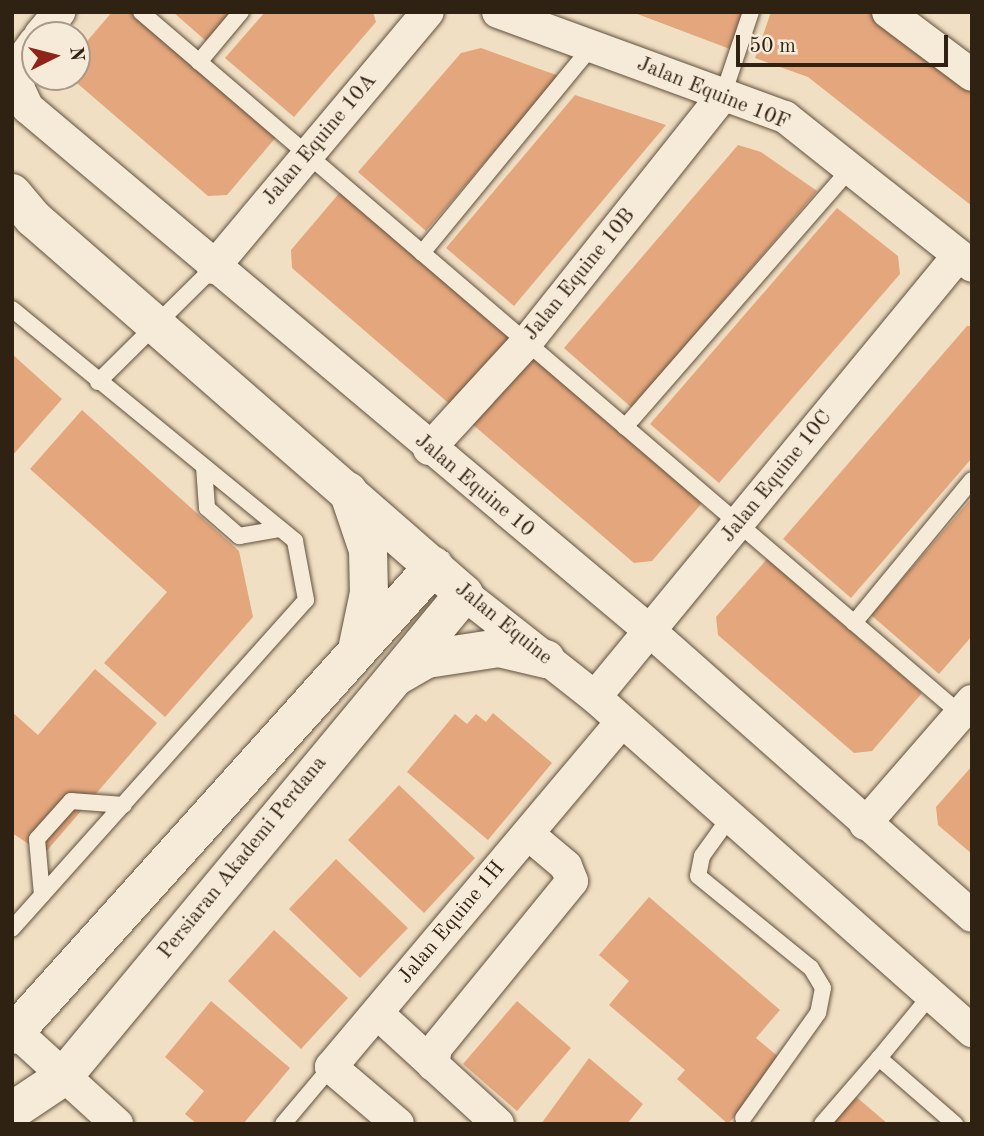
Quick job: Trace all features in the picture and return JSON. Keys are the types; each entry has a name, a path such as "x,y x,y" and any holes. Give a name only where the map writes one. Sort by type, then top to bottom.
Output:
{"street":[{"name":"Jalan Equine 10A","path":"213,268 428,12"},
{"name":"Jalan Equine 10F","path":"498,12 785,117 965,261"},
{"path":"888,12 972,75"},
{"name":"Jalan Equine 10","path":"21,68 18,87 28,108 213,268 650,631 972,916"},
{"name":"Jalan Equine 10B","path":"429,449 526,343 723,95"},
{"name":"Jalan Equine","path":"19,206 347,487 464,594 595,697 972,1031"},
{"name":"Jalan Equine 10C","path":"595,697 738,524 965,261"},
{"path":"347,487 368,550 369,593 357,653"},
{"name":"Persiaran Akademi Perdana","path":"13,1032 434,566"},
{"name":"Persiaran Akademi Perdana","path":"12,1111 63,1077 464,594"},
{"path":"390,680 427,659 465,652 499,648 546,659"},
{"path":"865,824 968,713"},
{"name":"Jalan Equine 1H","path":"331,1066 622,722"},
{"path":"433,1065 436,1048 572,881 566,866 528,834"},
{"path":"377,1013 498,1124"},
{"path":"13,1032 117,1124"},
{"path":"331,1066 398,1124"}],"lane":[{"path":"141,12 853,622 968,713"},
{"path":"199,62 242,12"},
{"path":"723,95 751,12"},
{"path":"422,253 591,47"},
{"path":"625,427 850,169"},
{"path":"98,382 213,268"},
{"path":"12,309 295,541 306,600 12,929"},
{"path":"204,467 206,508 239,536 280,529"},
{"path":"853,622 972,480"},
{"path":"43,895 37,839 71,801 124,805"},
{"path":"730,817 702,856 698,876 811,968 823,988 818,1013 743,1118"},
{"path":"822,1124 931,995"},
{"path":"879,1058 955,1124"},
{"name":"Jalan Equine 1H","path":"283,1124 331,1066"}],"building":[{"path":"112,12 133,12 277,136 227,195 208,196 86,91 91,91 91,37"},
{"path":"173,12 231,12 206,41"},
{"path":"265,12 373,12 376,22 294,117 225,58"},
{"path":"632,12 744,12 730,49"},
{"path":"771,12 870,12 972,91 972,206 808,77 755,58"},
{"path":"481,48 559,76 426,231 358,172 461,53"},
{"path":"575,95 666,125 514,306 446,248"},
{"path":"738,145 761,152 817,191 632,408 564,348"},
{"path":"341,191 512,339 453,407 292,268 291,250"},
{"path":"837,208 898,256 900,274 719,483 650,424"},
{"path":"967,326 972,326 972,458 851,598 783,539"},
{"path":"12,354 62,399 12,456"},
{"path":"531,356 702,503 652,561 634,563 472,424"},
{"path":"82,410 239,551 253,617 165,717 104,663 167,592 30,469"},
{"path":"972,498 972,636 939,674 871,615"},
{"path":"767,559 922,693 872,751 854,753 718,635 716,617"},
{"path":"95,669 157,723 44,854 12,833 12,712 38,735"},
{"path":"493,713 552,763 488,840 407,772 455,714 467,724 476,714 486,722"},
{"path":"972,766 972,854 938,825 936,807"},
{"path":"399,785 475,858 424,913 348,840"},
{"path":"336,859 408,928 360,978 289,909"},
{"path":"649,897 780,1010 756,1038 782,1060 728,1124 677,1079 685,1070 609,1005 629,981 599,955"},
{"path":"274,930 348,998 301,1049 228,981"},
{"path":"211,1001 290,1068 243,1124 197,1124 185,1114 204,1091 165,1057"},
{"path":"517,1001 571,1048 517,1111 463,1064"},
{"path":"589,1058 643,1104 627,1124 541,1124"},
{"path":"853,1094 888,1124 828,1124"}]}
